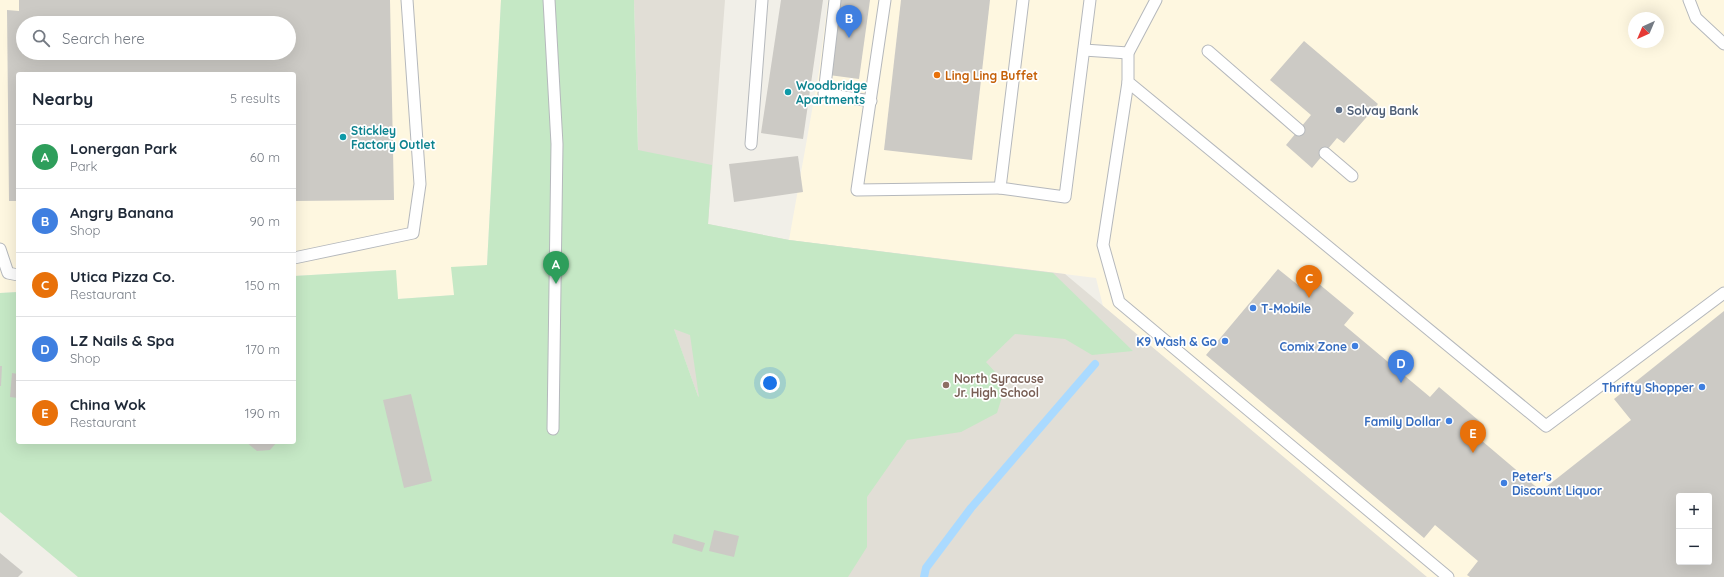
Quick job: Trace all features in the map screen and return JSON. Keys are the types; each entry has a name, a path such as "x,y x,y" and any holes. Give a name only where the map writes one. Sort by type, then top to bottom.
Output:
{"lane":[{"path":"296,258 413,233 420,184 407,0"},
{"path":"549,0 556,144 553,429"},
{"path":"751,144 762,0"},
{"path":"834,0 824,94 871,101"},
{"path":"885,0 857,190 1000,188 1065,197 1090,0"},
{"path":"1000,188 1023,0"},
{"path":"1156,0 1128,53 1128,82 1103,245 1119,302 1448,577"},
{"path":"1689,0 1696,18 1724,44"},
{"path":"1084,50 1128,53"},
{"path":"1208,51 1299,130"},
{"path":"1128,82 1546,426 1724,293"},
{"path":"1325,153 1352,176"},
{"path":"0,249 8,274 16,275"}],"shaded area":[{"path":"0,0 501,0 487,265 455,295 398,299 395,270 296,276 296,72 16,72 16,292 0,293"},
{"name":"North Syracuse Jr. High School","path":"634,0 725,0 708,224 789,240 1065,274 1427,577 775,577 734,496 650,263 640,218"},
{"path":"828,0 1724,0 1724,577 1424,577 1103,306 1096,278 789,240 819,71"}],"green space":[{"path":"501,0 634,0 638,150 712,165 708,224 789,240 1053,273 1133,351 1092,355 1065,339 1015,334 986,362 1006,384 997,413 961,432 907,440 867,497 867,547 848,577 78,577 0,512 0,293 16,292 16,444 296,444 296,276 396,270 398,299 454,295 451,267 487,265","holes":["674,329 690,335 699,397 698,396"]}],"building":[{"name":"Stickley Factory Outlet","path":"19,0 390,0 394,200 296,201 296,72 16,72 16,201 9,201 7,10 19,11"},
{"name":"Woodbridge Apartments","path":"781,0 823,0 803,139 761,133"},
{"path":"838,0 870,0 859,79 829,75"},
{"name":"Ling Ling Buffet","path":"901,0 990,0 972,160 884,150"},
{"name":"Solvay Bank","path":"1304,41 1378,104 1344,143 1337,138 1312,168 1286,145 1311,115 1270,80"},
{"path":"798,156 803,192 734,202 729,164"},
{"path":"1278,269 1298,285 1307,274 1354,313 1344,325 1430,397 1439,387 1484,425 1475,435 1541,491 1631,420 1614,399 1724,311 1724,577 1470,577 1467,575 1478,561 1435,525 1424,538 1206,355"},
{"path":"0,366 2,366 1,386 0,386"},
{"path":"12,373 16,374 16,398 10,397"},
{"path":"411,394 432,481 404,488 383,400"},
{"path":"248,444 275,444 270,450 257,451"},
{"path":"714,530 739,536 734,557 709,551"},
{"path":"674,534 705,543 702,552 672,543"},
{"path":"0,553 23,572 18,577 0,577"}],"waterway":[{"path":"924,577 926,568 971,508 1095,364"}],"place":[{"name":"Angry Banana","path":"849,38"},
{"name":"Ling Ling Buffet","path":"937,75"},
{"name":"Woodbridge Apartments","path":"788,92"},
{"name":"Solvay Bank","path":"1339,110"},
{"name":"Stickley Factory Outlet","path":"343,137"},
{"name":"Lonergan Park","path":"556,284"},
{"name":"Utica Pizza Co.","path":"1309,298"},
{"name":"T-Mobile","path":"1253,308"},
{"name":"K9 Wash & Go","path":"1225,341"},
{"name":"Comix Zone","path":"1355,346"},
{"name":"LZ Nails & Spa","path":"1401,383"},
{"name":"North Syracuse Jr. High School","path":"946,385"},
{"name":"Thrifty Shopper","path":"1702,387"},
{"name":"Family Dollar","path":"1449,421"},
{"name":"China Wok","path":"1473,453"},
{"name":"Peter's Discount Liquor","path":"1504,483"}]}
